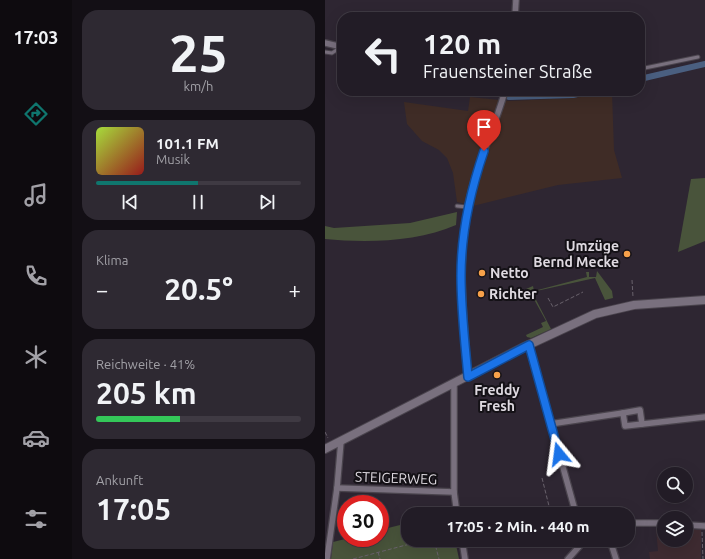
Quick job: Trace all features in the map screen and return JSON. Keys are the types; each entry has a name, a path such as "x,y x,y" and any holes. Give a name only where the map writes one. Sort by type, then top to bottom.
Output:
{"main road":[{"path":"325,449 570,324 605,311 634,305 705,300"}],"street":[{"path":"515,12 516,0"},
{"path":"325,43 337,46"},
{"path":"468,377 461,277 467,207 479,165 503,96"},
{"path":"529,345 574,507"},
{"path":"454,384 454,492 456,507"},
{"path":"551,424 640,410 642,424"},
{"path":"623,413 625,426 705,417"},
{"path":"327,559 337,488 341,441"},
{"name":"STEIGERWEG","path":"337,488 454,492"},
{"path":"635,523 657,523"},
{"path":"693,525 703,526"},
{"path":"463,547 465,559"},
{"path":"568,559 579,547"},
{"path":"612,547 616,559"}],"lane":[{"path":"325,52 332,53 337,50"},
{"path":"645,68 698,57"},
{"path":"457,206 467,207"}],"path":[{"path":"632,280 633,298"},
{"path":"548,298 553,307 583,292"},
{"path":"542,478 549,506"},
{"path":"703,526 703,559"},
{"path":"353,559 401,546"},
{"path":"436,547 439,559"},
{"path":"378,552 380,559"}],"shaded area":[{"path":"587,96 612,96 614,150 622,178 558,185 473,206 457,202 453,173 447,158 439,150 422,141 407,124 404,102 468,111 470,97 509,101"},
{"path":"693,529 701,530 701,559 650,559 649,552 658,551 658,547 693,547"}],"green space":[{"path":"705,178 705,241 678,252 691,179"},
{"path":"457,212 456,225 425,235 374,241 325,239 325,226 334,228 410,223"},
{"path":"597,271 612,291 613,298 605,300 595,278 532,292 551,329 531,338 527,337 526,335 543,327 541,323 546,321 530,292 526,294 526,289 533,286 534,291 587,277 586,272 589,272 589,277 596,277"},
{"path":"401,525 401,547 456,547 459,559 331,559 333,542 337,541 337,547 389,547 389,528"}],"waterway":[{"path":"645,78 705,64"},
{"path":"509,97 541,96"}],"place":[{"name":"Umzüge Bernd Mecke","path":"627,254"},
{"name":"Netto","path":"482,273"},
{"name":"Richter","path":"481,294"},
{"name":"Freddy Fresh","path":"497,375"}],"route":[{"path":"484,151 467,207 463,235 461,277 468,377 529,345 559,454"}]}
